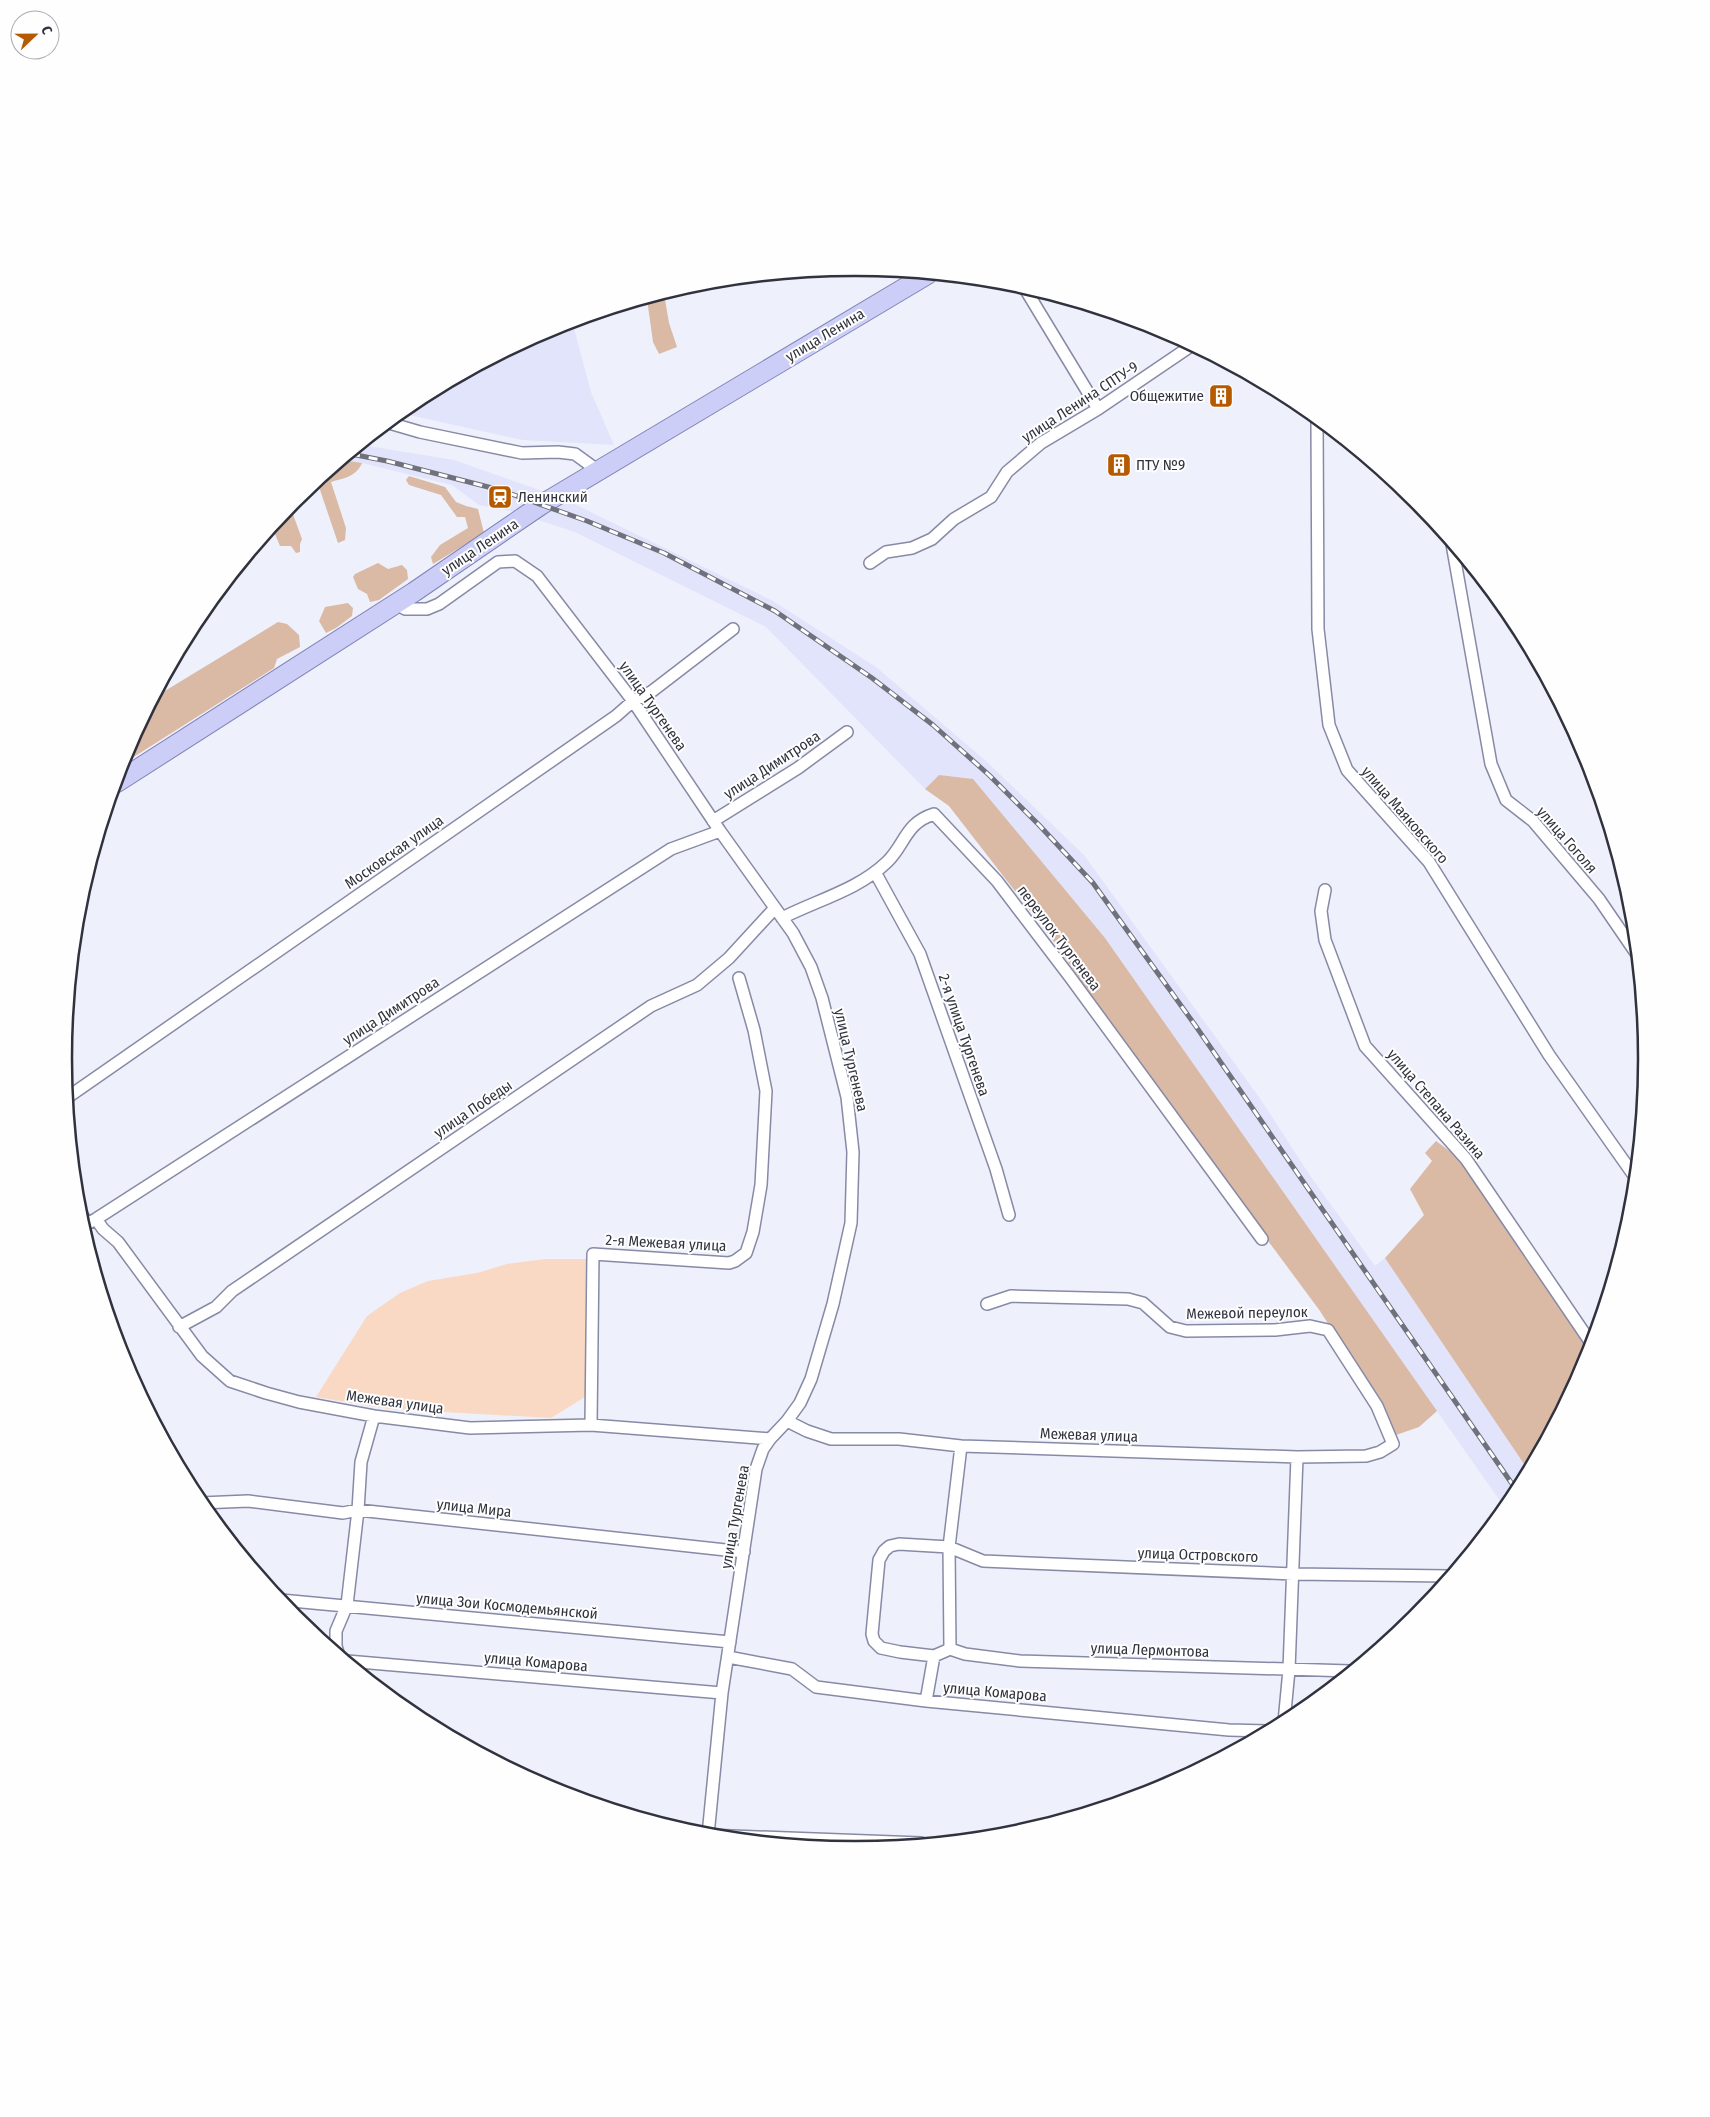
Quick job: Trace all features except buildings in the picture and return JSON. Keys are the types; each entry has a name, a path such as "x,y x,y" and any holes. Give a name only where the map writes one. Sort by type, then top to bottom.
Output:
{"main road":[{"name":"улица Ленина","path":"125,777 396,604 597,470 919,279"}],"street":[{"path":"1030,296 1098,409"},
{"name":"улица Ленина СПТУ-9","path":"870,563 886,552 912,548 932,539 954,519 990,497 1007,472 1041,443 1098,409 1185,350"},
{"path":"397,425 420,432 522,453 558,452 575,454 597,470"},
{"name":"улица Маяковского","path":"1317,428 1318,629 1329,725 1347,770 1429,862 1549,1055 1629,1170"},
{"name":"улица Гоголя","path":"1454,556 1477,697 1491,764 1506,800 1539,828 1599,899 1628,942"},
{"name":"улица Тургенева","path":"396,604 405,609 428,609 439,604 498,562 515,561 537,576 633,701 713,821 782,918 802,948 822,998 847,1097 853,1152 851,1223 833,1304 811,1379 800,1402 787,1421 763,1449 756,1469 722,1693 709,1827"},
{"name":"Московская улица","path":"73,1093 616,716 633,701 652,692 733,628"},
{"name":"улица Димитрова","path":"713,821 798,768 847,732"},
{"name":"переулок Тургенева","path":"782,918 836,895 875,872 888,862 897,851 903,837 912,828 925,816 934,814 1009,897 1262,1239"},
{"name":"улица Димитрова","path":"90,1222 671,849 720,831"},
{"name":"2-я улица Тургенева","path":"875,872 920,954 996,1169 1009,1215"},
{"name":"улица Степана Разина","path":"1325,890 1321,911 1325,940 1365,1046 1466,1159 1587,1335"},
{"name":"улица Победы","path":"179,1327 216,1307 232,1291 651,1006 697,985 730,958 775,908"},
{"name":"2-я Межевая улица","path":"592,1425 593,1254 729,1263 736,1261 746,1253 754,1232 760,1185 766,1091 754,1030 739,978"},
{"name":"Межевая улица","path":"91,1224 103,1229 118,1242 202,1356 230,1381 299,1402 374,1416 470,1428 592,1425 770,1439"},
{"name":"Межевой переулок","path":"987,1304 1011,1296 1128,1299 1143,1303 1170,1327 1186,1331 1275,1330 1310,1326 1328,1330 1377,1406 1392,1444"},
{"path":"336,1644 336,1631 347,1605 358,1510 361,1462 374,1416"},
{"name":"Межевая улица","path":"787,1421 807,1431 831,1439 899,1439 961,1446 1297,1457 1366,1456 1380,1452 1392,1444"},
{"path":"926,1701 934,1656 950,1649 949,1547 961,1446"},
{"path":"1285,1712 1290,1670 1297,1457"},
{"name":"улица Мира","path":"211,1503 248,1501 342,1513 358,1510 744,1552"},
{"name":"улица Островского","path":"934,1656 882,1648 874,1641 872,1634 879,1560 884,1551 890,1546 899,1544 949,1547 982,1561 1293,1574 1441,1576"},
{"name":"улица Зои Космодемьянской","path":"292,1601 730,1642"},
{"name":"улица Лермонтова","path":"950,1649 964,1654 1020,1661 1341,1671"},
{"name":"улица Комарова","path":"728,1657 792,1669 816,1687 926,1701 1219,1729 1255,1730"},
{"name":"улица Комарова","path":"358,1662 722,1693"},
{"path":"797,1838 861,1841"}],"shaded area":[{"path":"665,300 669,323 677,347 659,354 653,342 648,304"},
{"path":"574,329 591,392 614,445 523,440 410,415 464,381 509,357"},
{"path":"369,446 454,460 562,498 773,601 876,667 986,761 1084,855 1261,1100 1311,1177 1375,1266 1385,1258 1524,1464 1500,1501 1105,938 939,775 925,789 766,627 575,532 511,511 479,505 452,485 350,461"},
{"path":"350,461 362,463 353,474 331,482 346,528 345,540 338,543 320,488"},
{"path":"409,476 445,487 456,502 478,509 484,533 433,564 431,557 440,545 468,528 465,517 457,517 441,495 409,485 406,480"},
{"path":"293,515 302,539 300,552 296,553 291,546 280,546 275,534"},
{"path":"378,563 388,569 402,565 407,570 408,579 379,600 370,602 367,594 358,589 353,577 355,574"},
{"path":"348,603 353,608 352,616 326,633 319,621 325,607"},
{"path":"278,622 287,624 299,635 300,647 277,659 274,668 133,758 164,692"},
{"path":"939,775 973,779 1105,938 1437,1411 1419,1427 1396,1435 1379,1403 1320,1311 1197,1145 1049,935 949,806 925,789"},
{"path":"1436,1141 1459,1158 1585,1340 1557,1405 1524,1464 1385,1258 1424,1215 1410,1189 1432,1161 1425,1153"},
{"path":"546,1259 586,1259 585,1397 551,1418 389,1409 316,1397 367,1316 400,1293 428,1281 477,1273 507,1264"}],"railway":[{"path":"357,455 500,490 587,521 664,553 775,611 872,678 933,725 989,775 1093,883 1195,1025 1512,1484"}],"place":[{"name":"Общежитие","path":"1221,396"},
{"name":"ПТУ №9","path":"1119,465"},
{"name":"Ленинский","path":"500,497"}]}
